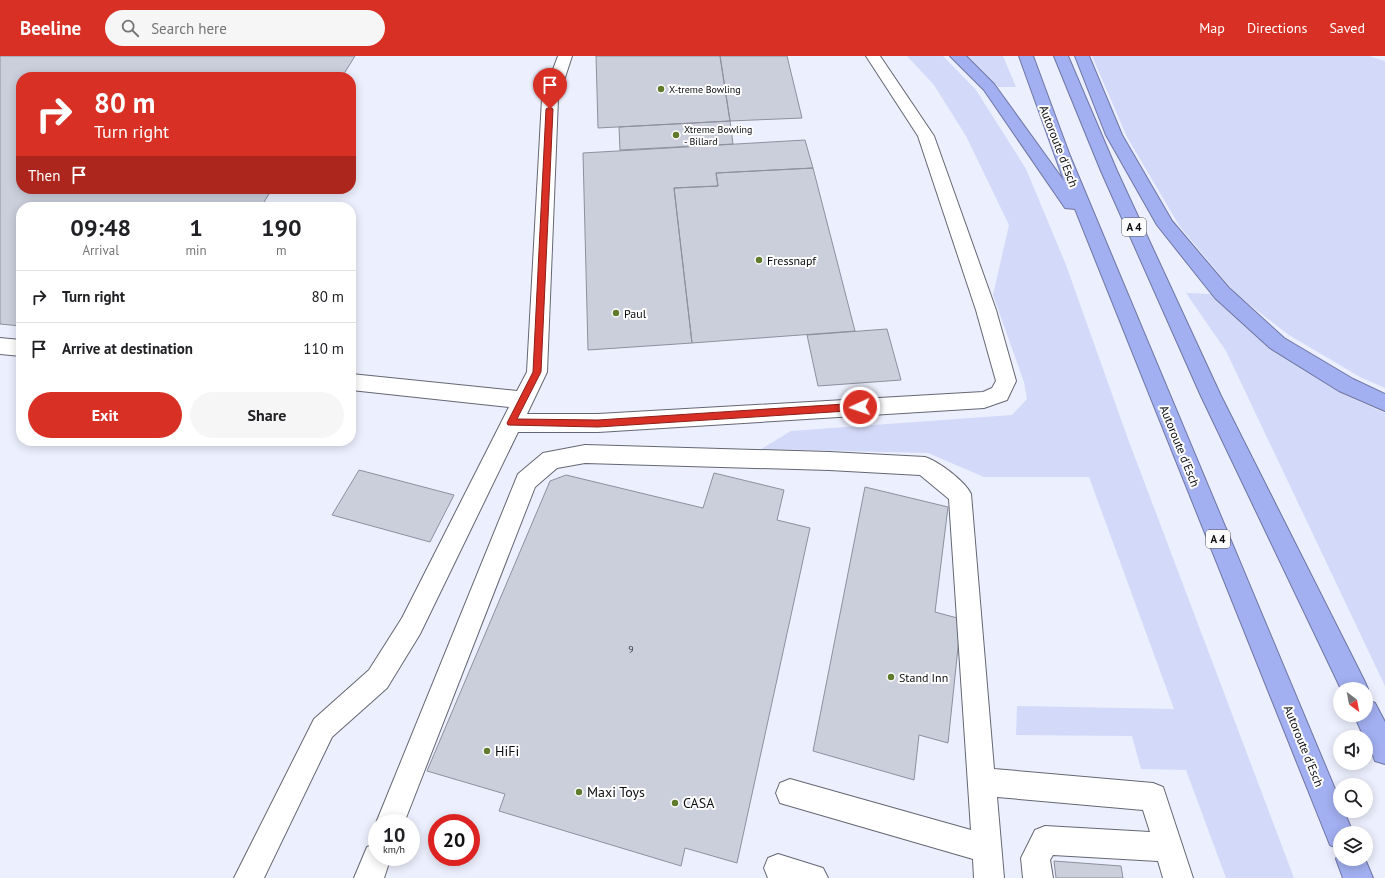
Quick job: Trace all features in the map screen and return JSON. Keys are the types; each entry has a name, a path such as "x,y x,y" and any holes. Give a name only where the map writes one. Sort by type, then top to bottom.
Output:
{"highway":[{"name":"A 4","path":"957,56 990,87 1040,157 1096,243"},
{"name":"Autoroute d'Esch","path":"1026,56 1062,156 1096,243 1336,826"},
{"name":"A 4","path":"1062,56 1109,171 1211,396 1352,682"},
{"name":"A 4","path":"1082,56 1114,135 1166,225 1222,293 1277,342 1346,385 1385,403"},
{"path":"1371,722 1385,751"},
{"path":"1353,866 1358,878"}],"lane":[{"path":"249,878 323,728 378,679 411,626 537,372 550,99 565,56"},
{"path":"511,423 598,423 984,400 1000,394 1006,381 986,310 926,136 873,56"},
{"path":"0,346 16,348"},
{"path":"356,383 523,400"},
{"path":"394,814 526,481 551,460 585,454 829,461 925,466 960,494 989,878"},
{"path":"982,782 1153,797 1178,878"},
{"path":"790,793 988,849"},
{"path":"1038,878 1035,858 1045,840 1168,847"},
{"path":"369,878 374,866"},
{"path":"778,868 813,878"}],"shaded area":[{"path":"907,56 943,56 976,90 1026,169 1066,265 1128,439 1294,878 1226,878 1186,770 1141,769 1132,736 1016,735 1017,706 1174,709 1089,477 984,477 928,453 761,449 791,431 1012,415 1027,399 1024,382 993,295 1009,225 966,136 934,85"},
{"path":"966,56 1003,56 1016,87 998,87"},
{"path":"1092,56 1369,56 1385,61 1385,388 1360,377 1289,335 1237,295 1180,227 1127,137"},
{"path":"1186,293 1212,294 1271,349 1345,395 1385,413 1385,686 1226,351"}],"building":[{"path":"0,56 355,56 345,72 16,72 16,194 269,194 264,202 16,202 16,326 0,324"},
{"name":"X-treme Bowling","path":"596,56 720,56 730,121 598,128"},
{"path":"720,56 787,56 802,118 730,121"},
{"name":"Xtreme Bowling - Billard","path":"730,121 733,144 620,150 619,127"},
{"path":"805,140 813,168 716,173 718,186 674,188 692,343 588,350 583,153"},
{"name":"Fressnapf","path":"813,168 855,331 692,343 674,188 718,186 716,173"},
{"path":"887,329 901,380 818,386 807,335"},
{"path":"359,470 454,495 430,542 332,515"},
{"path":"714,473 784,490 777,520 810,528 737,863 685,848 681,866 499,811 505,794 427,771 550,481 566,475 703,508"},
{"name":"Stand Inn","path":"865,487 948,507 935,612 961,619 948,743 919,735 914,780 813,751"},
{"path":"1054,861 1121,866 1123,878 1056,878"}],"place":[{"name":"X-treme Bowling","path":"661,89"},
{"name":"Xtreme Bowling - Billard","path":"676,135"},
{"name":"Fressnapf","path":"759,260"},
{"name":"Paul","path":"616,313"},
{"name":"Stand Inn","path":"891,677"},
{"name":"HiFi","path":"487,751"},
{"name":"Maxi Toys","path":"579,792"},
{"name":"CASA","path":"675,803"}],"route":[{"path":"550,109 537,372 511,423 598,423 860,407"}]}
